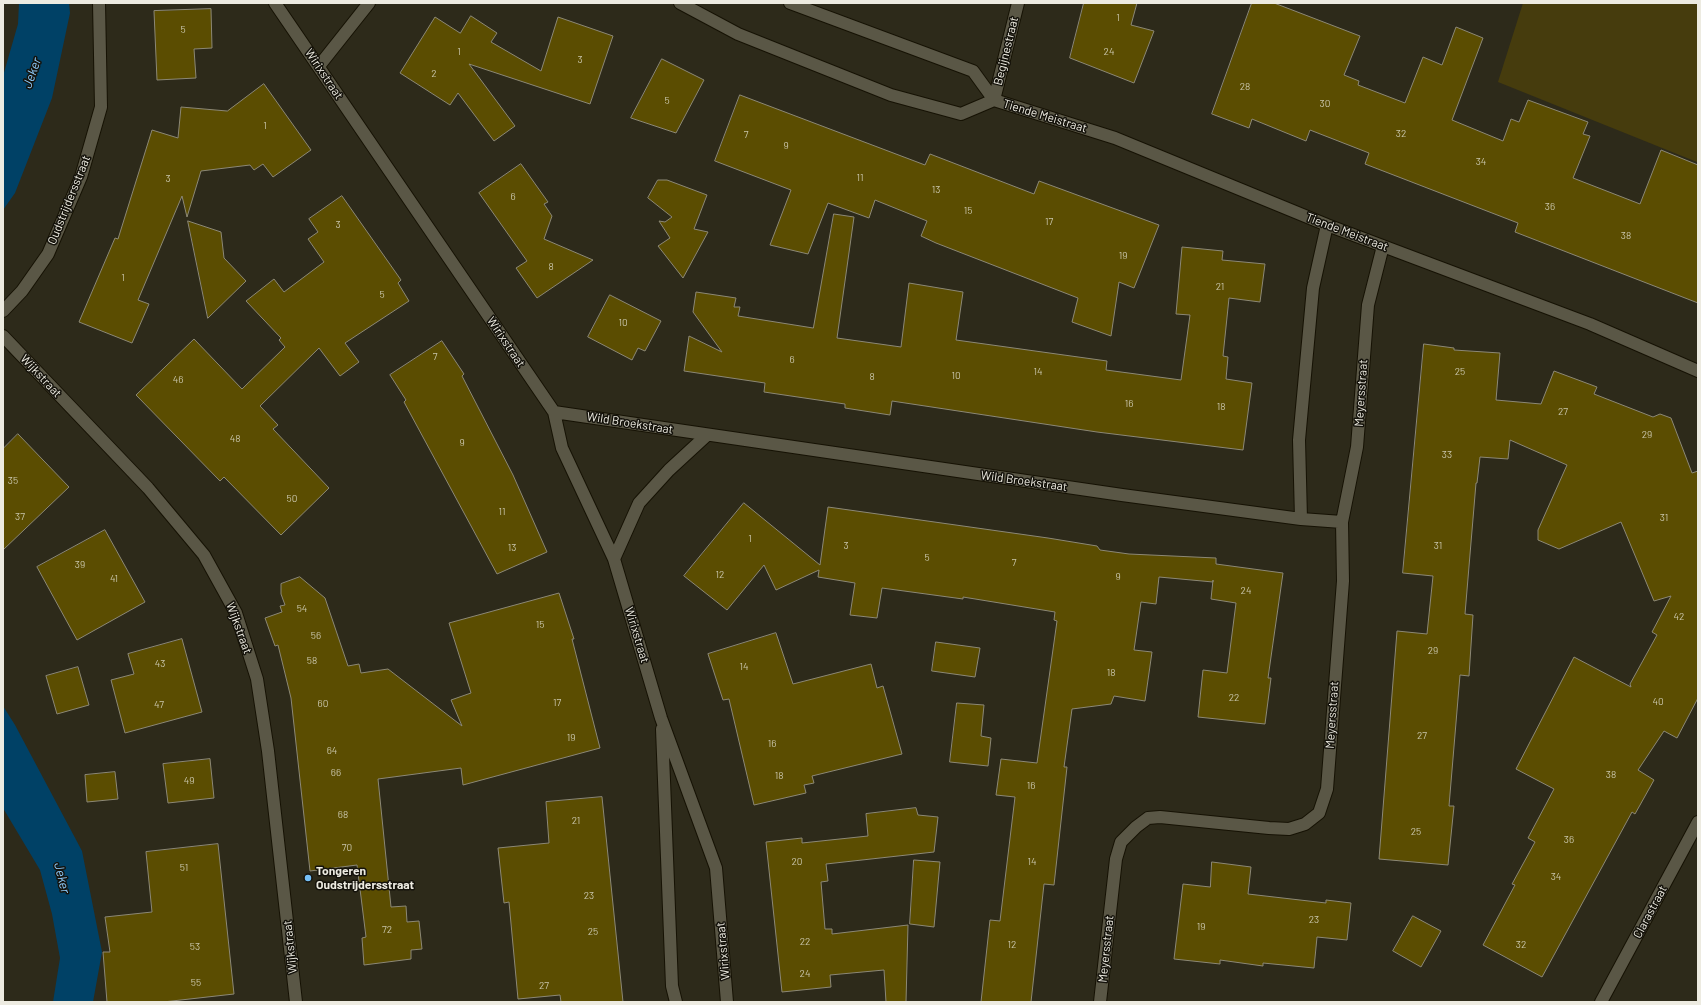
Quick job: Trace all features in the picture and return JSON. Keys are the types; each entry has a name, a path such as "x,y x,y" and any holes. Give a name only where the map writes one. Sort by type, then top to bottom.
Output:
{"street":[{"name":"Oudstrijdersstraat","path":"3,311 22,291 48,254 81,177 101,107 99,3"},
{"name":"Wirixstraat","path":"275,3 554,412 562,448 614,559 661,718 716,868 727,1002"},
{"path":"319,66 369,3"},
{"name":"Tiende Meistraat","path":"680,3 738,34 891,95 961,114 994,100"},
{"name":"Tiende Meistraat","path":"790,3 973,71 994,100 1115,138 1327,225 1590,324 1698,371"},
{"name":"Begijnestraat","path":"994,100 1018,3"},
{"path":"1301,519 1298,440 1313,288 1327,225"},
{"name":"Meyersstraat","path":"1100,1002 1116,859 1121,842 1136,827 1148,818 1160,817 1269,828 1289,828 1305,824 1319,813 1327,789 1343,581 1342,522 1357,447 1368,305 1383,246"},
{"name":"Wijkstraat","path":"3,336 148,488 204,555 236,613 257,679 268,751 296,1002"},
{"name":"Wild Broekstraat","path":"554,412 1122,495 1301,519 1342,522"},
{"path":"614,559 639,503 669,470 707,435"},
{"name":"Wirixstraat","path":"661,718 672,986 676,1002"},
{"name":"Clarastraat","path":"1601,1002 1698,822"}],"shaded area":[{"path":"1523,3 1698,3 1697,162 1498,82"}],"water":[{"name":"Jeker","path":"19,3 69,3 70,13 52,98 15,193 3,210 3,76 18,24"},
{"name":"Jeker","path":"3,706 15,725 82,851 102,952 93,1002 53,1002 60,958 52,914 40,870 3,808"}],"building":[{"path":"1084,3 1137,3 1131,25 1154,31 1134,83 1070,58"},
{"path":"1252,3 1274,3 1360,36 1344,75 1359,81 1358,85 1405,103 1423,57 1442,65 1456,27 1483,38 1452,120 1503,141 1511,119 1519,122 1528,100 1588,122 1583,134 1590,136 1573,178 1640,204 1661,150 1698,165 1698,303 1515,232 1518,223 1365,164 1369,153 1310,130 1306,141 1252,119 1249,128 1212,114"},
{"path":"211,9 212,48 194,49 196,78 157,80 154,11"},
{"path":"471,16 497,33 491,42 541,71 558,17 613,36 590,104 469,64 515,126 494,141 458,93 450,105 400,73 435,17 460,33"},
{"path":"662,59 704,80 676,133 631,118"},
{"path":"264,84 311,150 273,177 263,164 254,170 250,165 201,171 187,217 182,196 138,300 149,304 132,343 79,322 115,238 118,239 152,130 178,138 181,107 227,111"},
{"path":"740,95 925,165 930,154 1034,194 1039,181 1159,225 1134,288 1119,282 1111,336 1072,322 1078,298 921,236 927,221 875,200 869,218 828,203 808,254 770,245 791,190 715,161"},
{"path":"521,164 548,202 544,204 552,216 544,239 593,260 537,298 516,268 527,261 479,193"},
{"path":"658,180 667,180 707,195 694,229 708,232 683,278 658,246 670,238 659,221 665,222 672,217 648,198"},
{"path":"342,196 401,280 398,283 409,301 345,343 359,362 340,376 319,348 260,406 278,425 273,429 329,488 281,535 224,477 220,481 136,395 194,339 242,389 285,347 279,340 281,338 246,301 274,279 284,292 324,262 308,239 318,232 309,219"},
{"path":"834,214 854,217 837,338 901,347 909,283 963,292 956,340 1107,361 1106,370 1181,380 1190,315 1176,314 1182,247 1223,251 1222,260 1265,264 1260,302 1229,298 1223,356 1228,357 1226,379 1252,383 1243,450 1097,432 892,401 890,415 845,408 845,404 764,392 765,383 684,371 689,336 722,352 693,312 696,292 736,298 734,307 740,307 738,316 813,328"},
{"path":"188,221 221,232 224,258 246,281 208,318"},
{"path":"610,295 661,321 645,351 638,348 632,360 588,337"},
{"path":"442,341 464,374 462,376 513,475 547,552 497,574 404,402 406,400 390,375"},
{"path":"1424,344 1454,348 1454,350 1500,353 1496,400 1541,404 1554,371 1597,387 1594,394 1653,417 1660,414 1671,418 1692,473 1698,471 1698,698 1677,738 1664,731 1638,770 1654,780 1635,814 1632,812 1542,977 1483,945 1515,885 1512,884 1535,842 1528,838 1554,789 1516,769 1574,657 1631,687 1630,684 1657,635 1652,632 1671,596 1654,601 1621,522 1559,549 1538,540 1538,530 1567,465 1510,440 1508,459 1480,457 1476,483 1465,614 1473,615 1469,676 1460,675 1449,806 1454,806 1448,865 1379,859 1397,631 1427,634 1433,576 1403,573"},
{"path":"18,434 69,487 3,550 3,449"},
{"path":"744,503 820,565 828,507 1048,538 1097,546 1100,550 1129,554 1216,558 1216,564 1283,573 1268,678 1271,678 1265,724 1198,717 1203,670 1227,673 1236,603 1211,599 1213,582 1159,577 1156,604 1141,602 1134,650 1152,652 1145,701 1114,696 1111,704 1072,709 1064,767 1067,767 1054,885 1044,884 1031,1002 981,1002 990,920 1000,921 1015,797 996,795 1001,759 1037,763 1057,621 1054,620 1055,612 963,597 963,599 882,588 877,618 850,615 855,583 818,577 819,570 776,590 764,565 727,610 684,576"},
{"path":"105,530 145,602 77,640 37,567"},
{"path":"300,577 325,598 348,666 359,664 361,673 388,669 462,726 451,700 471,693 449,623 559,593 574,639 572,639 600,748 463,785 461,768 378,779 391,907 406,906 407,922 419,921 422,949 411,950 411,959 364,965 362,938 366,937 357,865 310,871 291,698 278,645 275,646 265,618 282,612 280,606 285,605 281,594 281,584"},
{"path":"776,633 793,684 871,664 877,688 883,686 902,754 812,776 814,783 804,785 806,793 754,805 729,699 723,700 708,654"},
{"path":"182,639 202,712 125,733 111,680 134,674 128,654"},
{"path":"936,642 980,648 975,677 932,671"},
{"path":"78,667 89,705 57,714 46,676"},
{"path":"957,703 984,705 981,736 991,738 988,766 950,762"},
{"path":"210,759 214,798 168,803 163,764"},
{"path":"115,772 118,799 87,802 85,775"},
{"path":"602,797 623,1002 561,1002 560,995 518,999 509,902 504,903 498,848 549,843 546,802"},
{"path":"916,808 918,815 938,817 934,852 826,864 828,881 821,882 825,929 832,929 832,934 908,925 906,1002 886,1002 884,970 830,975 831,987 782,992 766,842 802,838 802,843 868,836 866,814"},
{"path":"218,844 234,994 163,1002 107,1002 103,952 110,952 105,917 152,912 146,852"},
{"path":"914,860 940,862 934,927 910,924"},
{"path":"1212,862 1251,867 1248,894 1326,903 1326,900 1351,903 1347,940 1317,937 1314,968 1263,963 1263,966 1220,960 1220,964 1174,959 1183,884 1210,887"},
{"path":"1413,916 1441,931 1421,967 1393,951"}],"place":[{"name":"Tongeren Oudstrijdersstraat","path":"308,878"}]}
